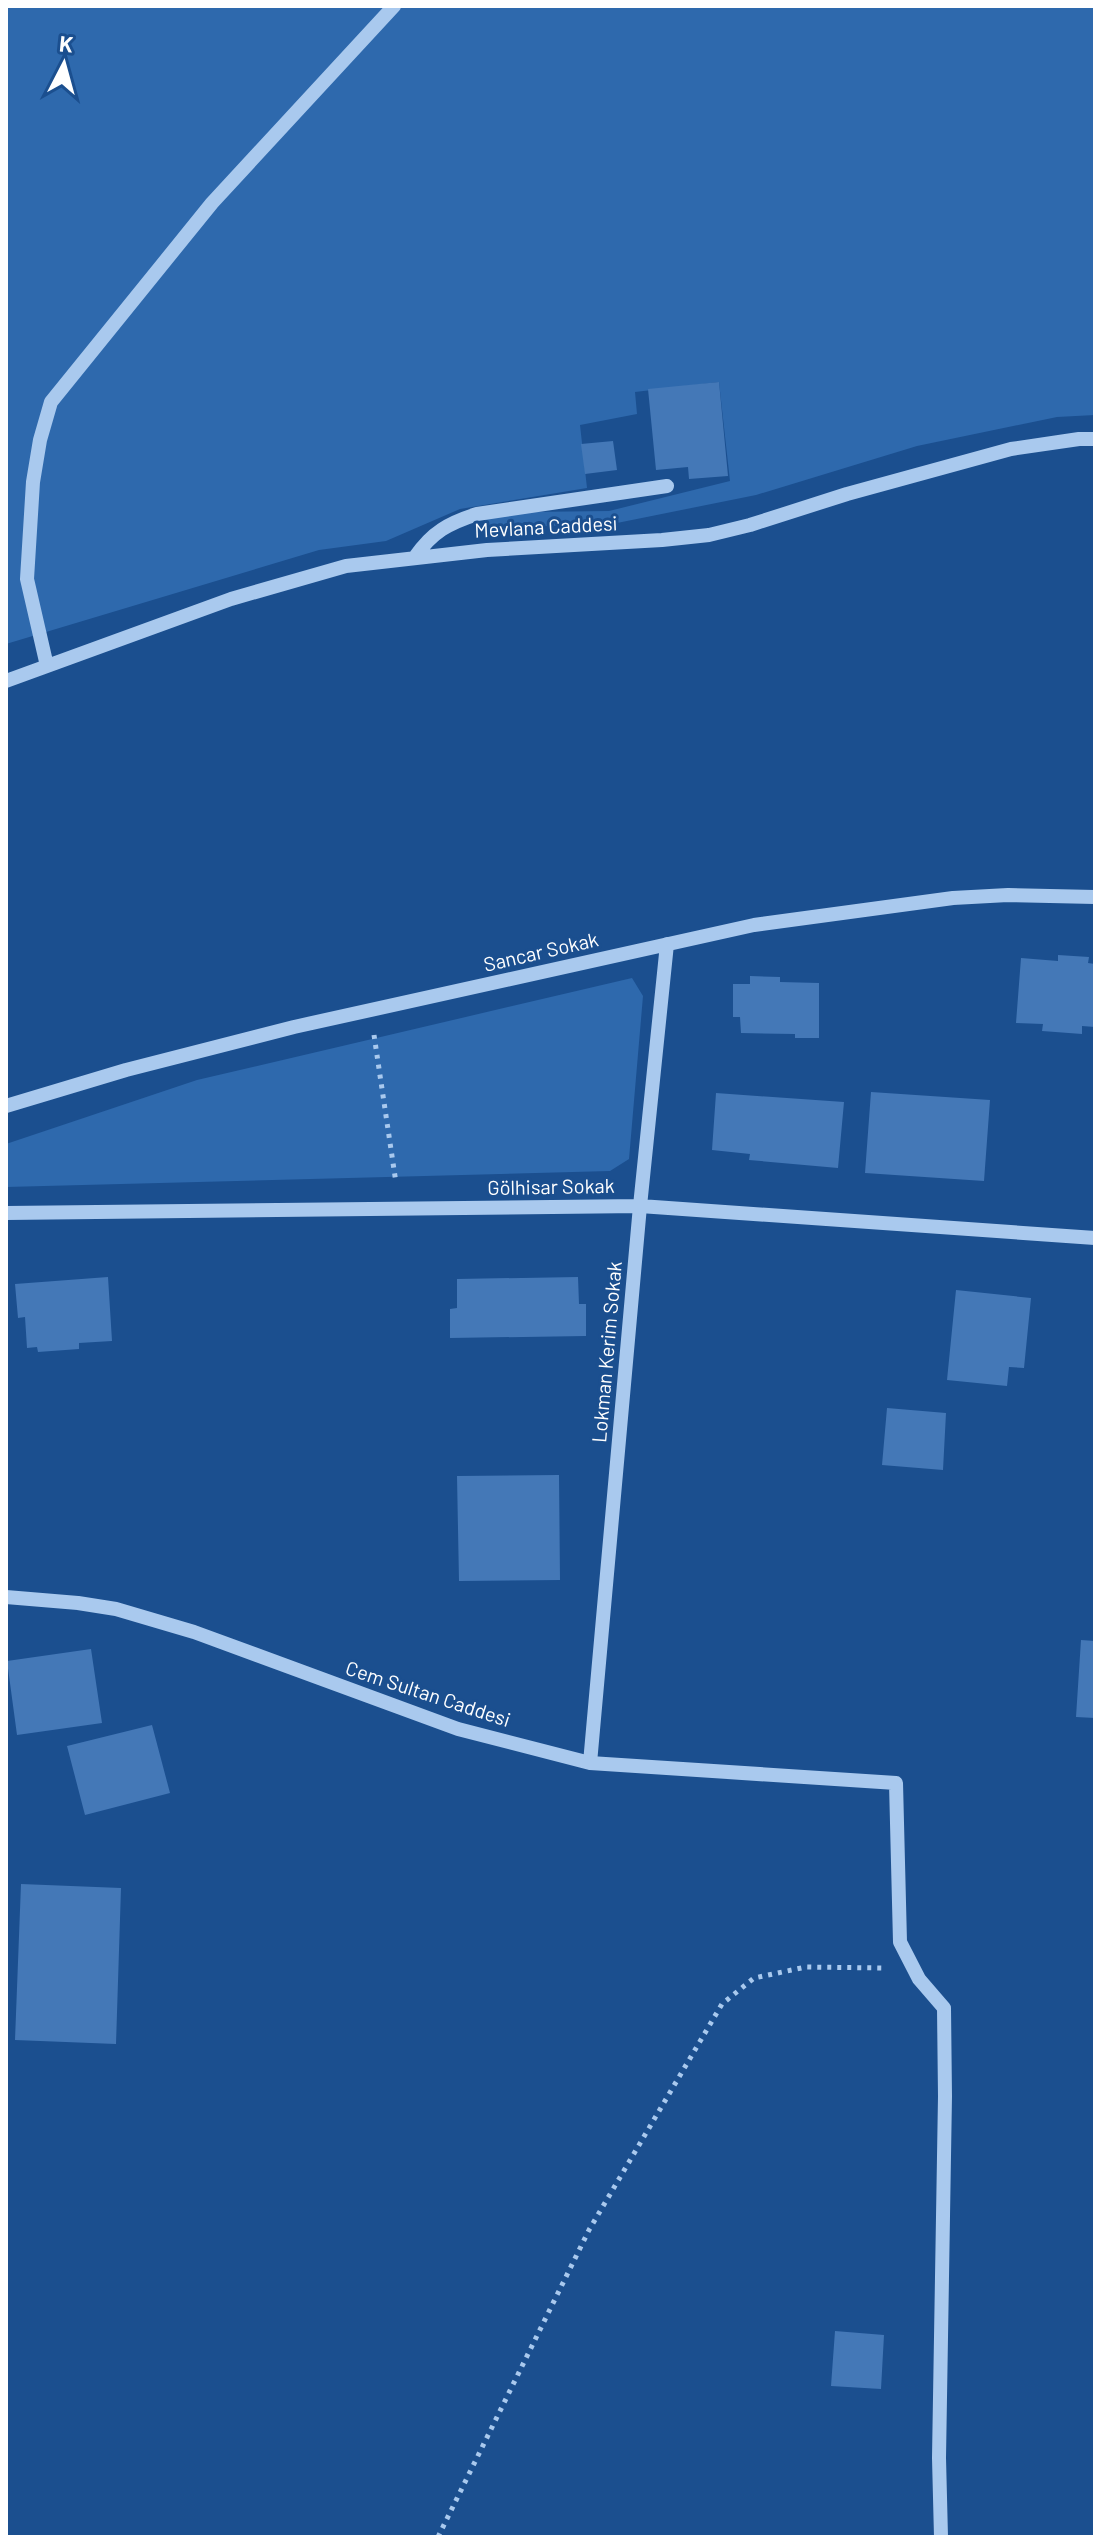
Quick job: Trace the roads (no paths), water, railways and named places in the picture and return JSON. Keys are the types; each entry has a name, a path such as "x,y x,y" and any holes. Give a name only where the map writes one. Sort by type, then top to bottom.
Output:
{"street":[{"path":"47,666 27,579 33,482 51,402 212,203 394,6"},
{"name":"Mevlana Caddesi","path":"6,681 231,599 346,566 487,550 709,535 1011,449 1095,439"},
{"path":"415,557 426,540 457,521 477,514 667,486"},
{"name":"Sancar Sokak","path":"6,1106 141,1066 370,1010 754,925 953,898 1008,895 1095,897"},
{"name":"Lokman Kerim Sokak","path":"590,1763 667,944"},
{"name":"Gölhisar Sokak","path":"6,1213 640,1206 1095,1238"},
{"name":"Cem Sultan Caddesi","path":"6,1597 65,1601 116,1609 194,1632 458,1729 590,1763 896,1783 900,1942 919,1979 944,2008 939,2458 941,2537"}]}
